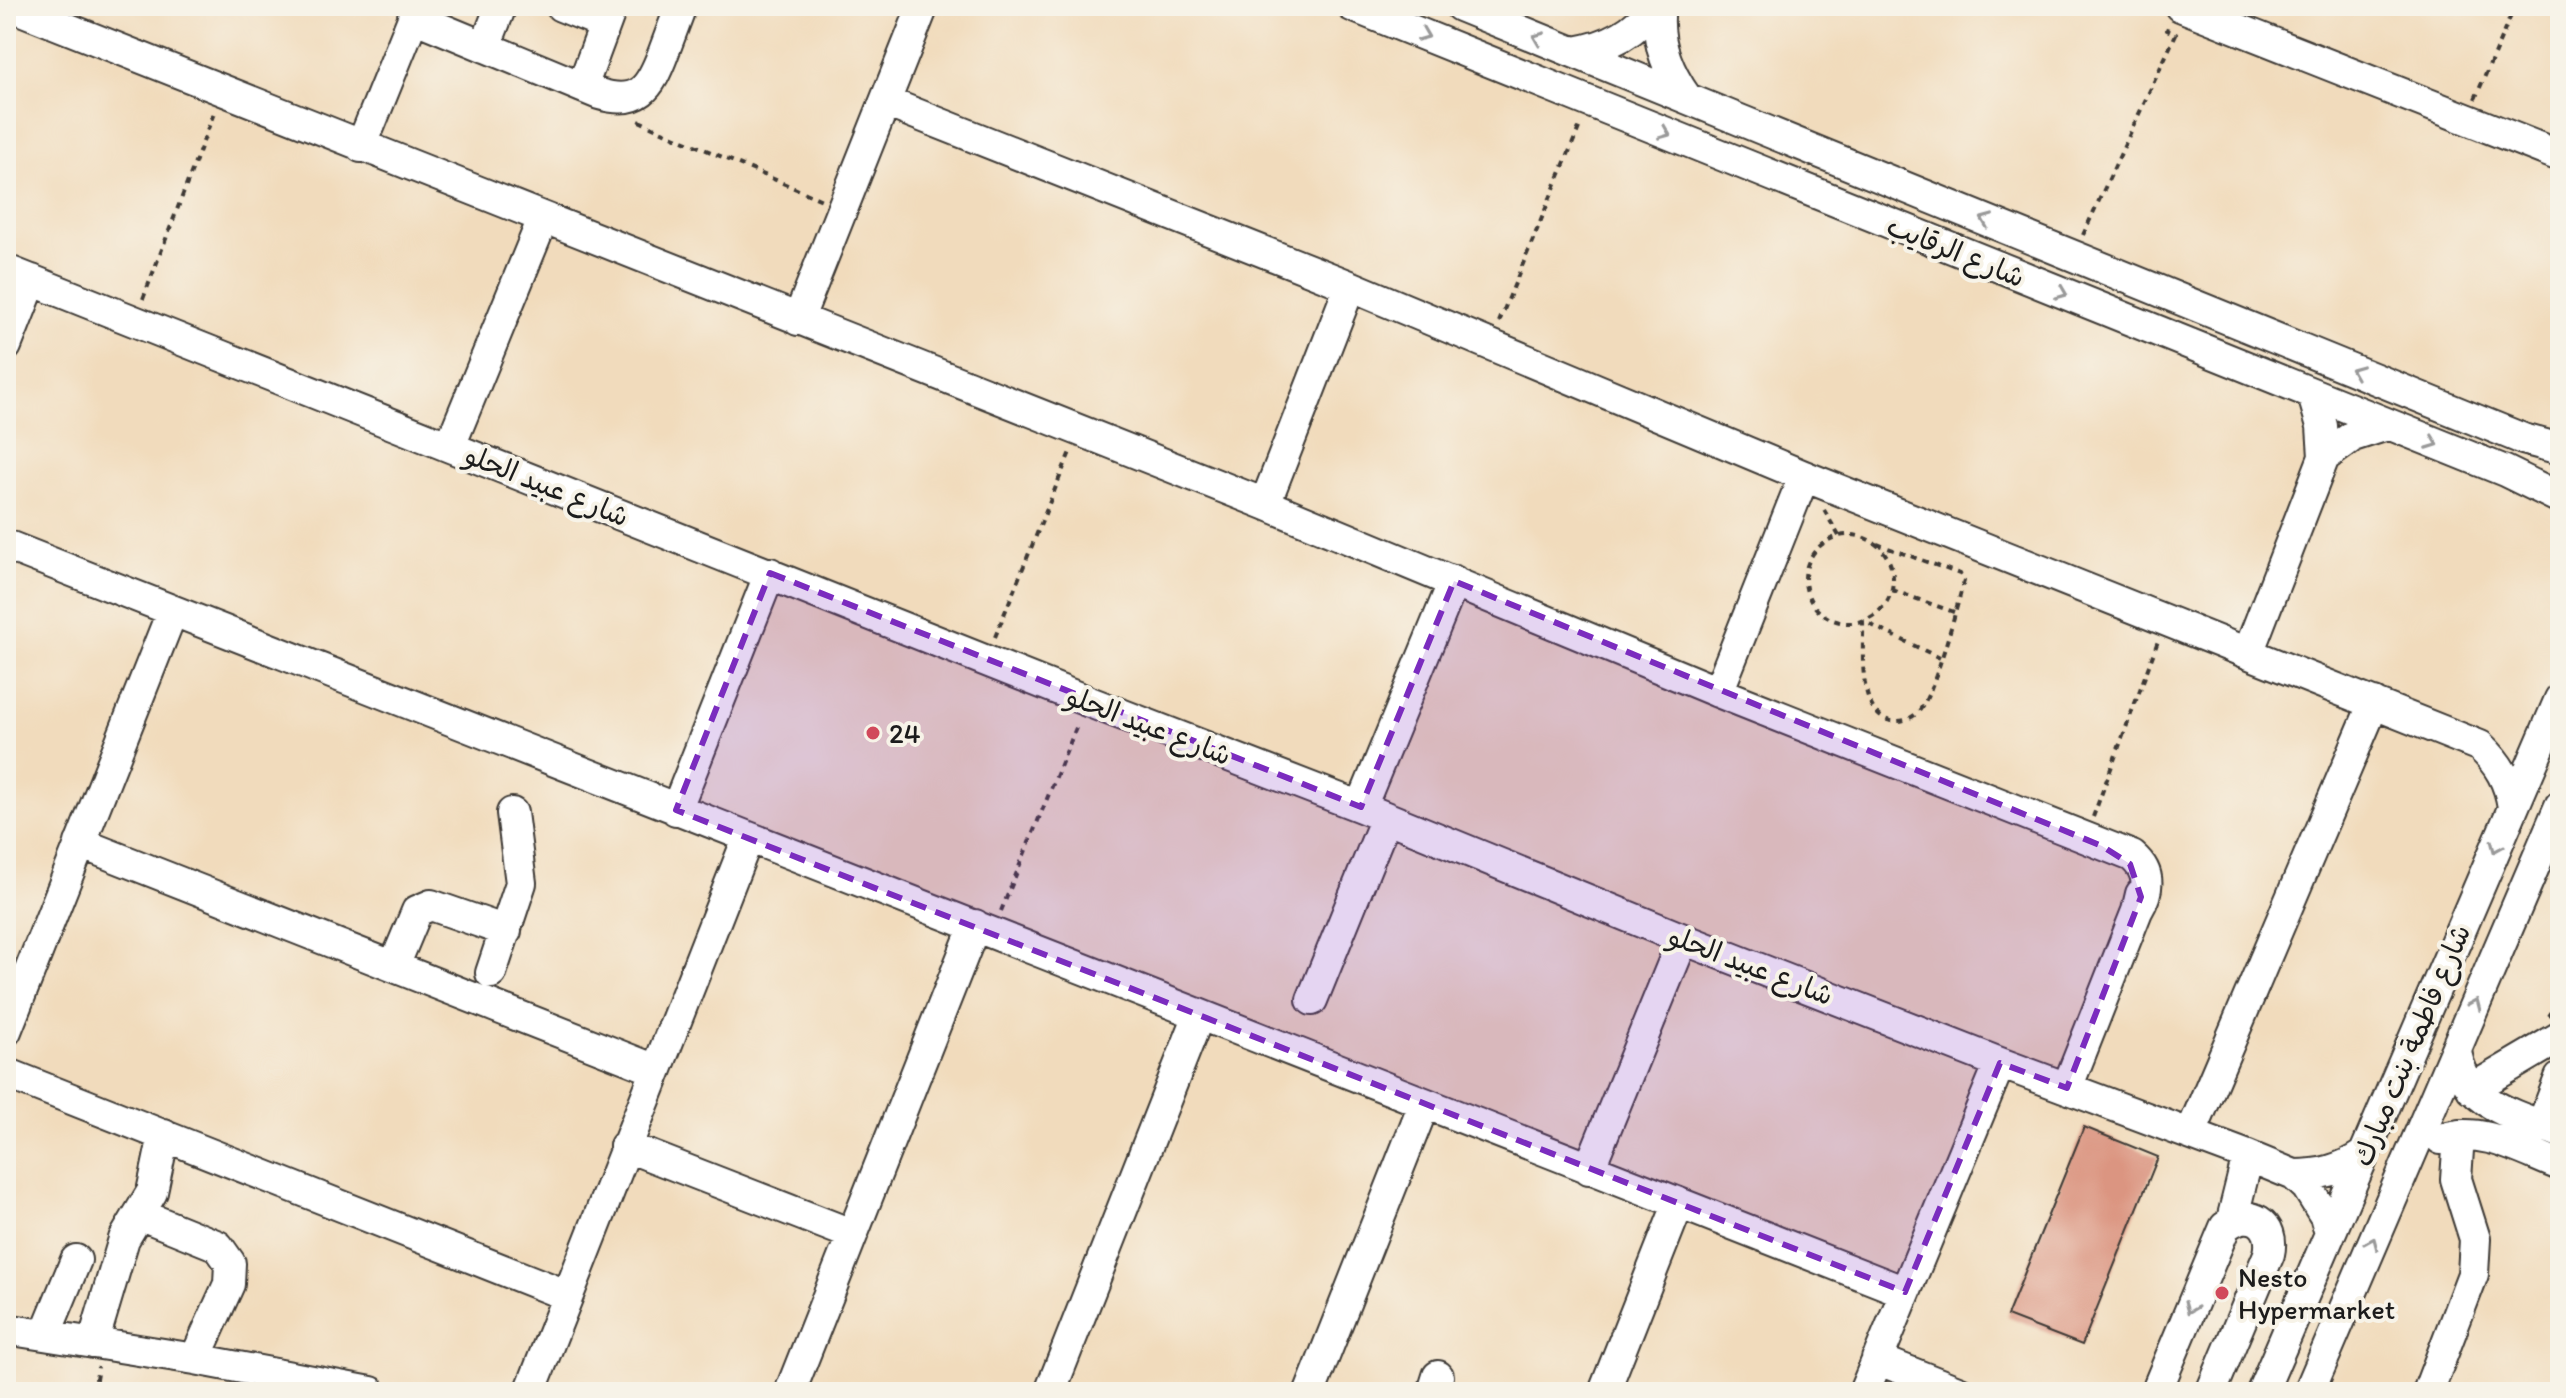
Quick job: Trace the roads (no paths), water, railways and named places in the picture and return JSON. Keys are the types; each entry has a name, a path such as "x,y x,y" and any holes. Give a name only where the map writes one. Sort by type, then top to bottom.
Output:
{"street":[{"path":"11,6 1265,504 1718,692 2094,842 2130,864 2136,873 2141,897 2067,1088"},
{"path":"485,47 501,6"},
{"path":"561,6 591,18 607,18 582,87"},
{"path":"361,147 415,12 485,47 611,98 623,99 635,96 653,79 681,6"},
{"path":"798,320 923,6"},
{"name":"شارع الرقايب","path":"1352,6 2527,480 2560,498"},
{"name":"شارع الرقايب","path":"1460,6 2523,439 2560,449"},
{"path":"1574,52 1617,40 1635,27 1654,6"},
{"path":"1660,6 1660,36 1665,58 1673,78 1686,97"},
{"path":"2176,12 2224,14 2466,119 2560,156"},
{"path":"886,102 1350,286 1804,476 2480,746 2503,772 2513,807"},
{"path":"450,446 543,219"},
{"path":"6,346 19,275"},
{"name":"شارع عبيد الحلو","path":"19,275 1374,813 1683,939 2294,1175 2317,1201 2330,1233"},
{"path":"1265,504 1350,286"},
{"path":"2248,653 2324,457 2322,426 2313,395"},
{"path":"2324,457 2353,436 2387,425"},
{"path":"1718,692 1804,476"},
{"path":"6,545 1905,1292"},
{"path":"676,810 770,573"},
{"path":"1312,1000 1454,581"},
{"path":"6,1031 172,612"},
{"name":"شارع فاطمة بنت مبارك","path":"2268,1379 2560,699"},
{"path":"2191,1133 2374,703"},
{"path":"2480,746 2516,742 2548,727"},
{"name":"شارع فاطمة بنت مبارك","path":"2309,1392 2560,806"},
{"path":"491,973 522,875 512,813"},
{"path":"530,1392 748,838"},
{"path":"80,843 656,1070"},
{"path":"394,966 417,911 423,906 438,907 506,931"},
{"path":"790,1392 851,1234 984,929"},
{"path":"1589,1169 1683,939"},
{"path":"1050,1392 1199,1015"},
{"path":"2472,1089 2560,1037"},
{"path":"2456,1049 2457,1062 2472,1089 2494,1107 2551,1129 2560,1078"},
{"path":"1864,1392 2000,1063"},
{"path":"6,1073 566,1295"},
{"path":"1317,1389 1424,1104"},
{"path":"2497,1140 2508,1112"},
{"path":"2409,1159 2434,1142 2472,1134 2497,1140 2560,1165"},
{"path":"93,1343 124,1239 152,1192 164,1135"},
{"path":"2428,1392 2473,1274 2475,1239 2456,1179 2459,1135"},
{"path":"625,1146 851,1234"},
{"name":"شارع عبيد الحلو","path":"2294,1175 2338,1169 2363,1155"},
{"path":"2232,1220 2248,1156"},
{"path":"1604,1392 1678,1205"},
{"path":"139,1214 218,1246 230,1263 229,1284 195,1359"},
{"path":"2156,1392 2225,1227 2232,1220 2254,1218 2269,1233 2271,1243 2211,1392"},
{"path":"45,1335 76,1260"},
{"path":"6,1329 195,1359 371,1392"},
{"path":"2234,1334 2256,1347 2268,1379"},
{"path":"1877,1359 1960,1392"}],"place":[{"name":"24","path":"873,733"},
{"name":"Nesto Hypermarket","path":"2222,1293"}]}
